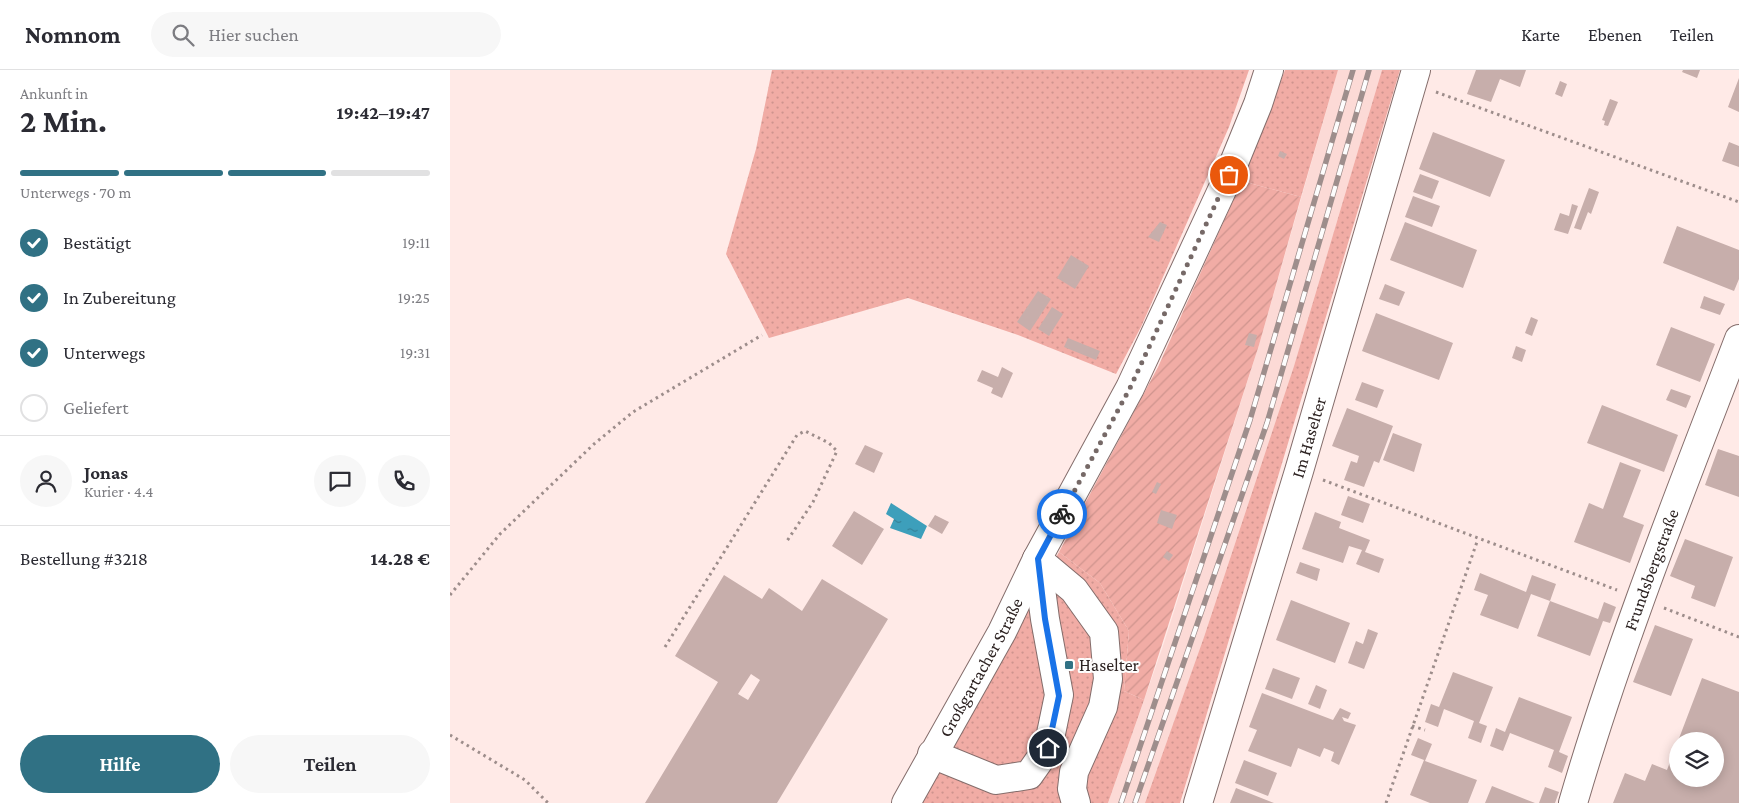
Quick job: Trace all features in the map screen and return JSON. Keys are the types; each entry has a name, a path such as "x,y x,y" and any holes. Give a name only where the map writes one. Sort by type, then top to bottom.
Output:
{"street":[{"name":"Großgartacher Straße","path":"906,803 1002,632 1038,559 1134,380 1229,175 1269,70"},
{"name":"Im Haselter","path":"1198,803 1299,471 1414,77"},
{"name":"Frundsbergstraße","path":"1574,803 1606,693 1639,599 1739,339"},
{"path":"932,754 996,780 1029,775 1048,748 1059,696 1045,619 1038,559"},
{"path":"1038,559 1074,590 1104,632 1108,679 1103,706 1074,772 1072,790 1076,803"}],"path":[{"path":"1414,77 1739,202"},
{"path":"450,595 500,534 594,444 633,412 762,335"},
{"path":"665,647 797,435 805,431 829,443 838,451 813,502 787,540"},
{"path":"1299,471 1739,637"},
{"path":"1386,803 1478,539"},
{"path":"1412,726 1425,730"},
{"path":"450,735 525,780 548,803"}],"shaded area":[{"path":"772,70 1249,70 1229,127 1141,327 1116,374 1018,335 908,298 769,338 726,254 756,149"},
{"path":"1285,70 1338,70 1301,197 1242,181"},
{"path":"1338,70 1382,70 1294,366 1204,637 1145,803 1108,803 1162,649 1259,345"},
{"path":"1382,70 1400,70 1180,803 1145,803 1204,637 1294,366"},
{"path":"1242,181 1301,197 1259,345 1144,700 1124,691 1129,631 1100,583 1059,552 1158,367"},
{"path":"1059,552 1100,583 1129,631 1124,691 1144,700 1108,803 922,803"}],"water":[{"path":"891,503 927,526 921,539 890,528 894,519 886,514"}],"building":[{"path":"1476,70 1526,70 1520,87 1500,79 1491,102 1467,94"},
{"path":"1683,70 1700,70 1697,78 1682,72"},
{"path":"1739,78 1739,112 1728,107"},
{"path":"1560,81 1567,84 1562,97 1555,94"},
{"path":"1610,99 1618,102 1608,126 1604,125 1605,121 1602,120"},
{"path":"1433,132 1505,160 1490,197 1419,169"},
{"path":"1729,142 1739,146 1739,167 1722,161"},
{"path":"1280,151 1287,154 1284,159 1278,156"},
{"path":"1420,174 1439,181 1432,199 1413,192"},
{"path":"1589,188 1599,192 1591,214 1588,212 1581,230 1574,228"},
{"path":"1413,196 1440,206 1432,227 1405,217"},
{"path":"1572,204 1578,206 1568,234 1554,230 1560,213 1569,216"},
{"path":"1160,222 1167,225 1159,242 1148,237"},
{"path":"1405,222 1477,250 1463,288 1390,260"},
{"path":"1677,226 1739,250 1739,279 1734,291 1663,263"},
{"path":"1071,255 1089,266 1075,289 1057,278"},
{"path":"1385,284 1405,292 1399,306 1379,299"},
{"path":"1038,291 1051,299 1030,331 1017,322"},
{"path":"1704,296 1725,304 1720,315 1700,308"},
{"path":"1052,307 1063,314 1049,336 1038,329"},
{"path":"1376,313 1453,343 1439,380 1362,351"},
{"path":"1531,317 1538,320 1532,336 1525,333"},
{"path":"1671,327 1715,344 1700,382 1656,365"},
{"path":"1249,333 1257,335 1254,347 1245,345"},
{"path":"1068,338 1100,351 1096,360 1064,347"},
{"path":"1516,346 1526,350 1522,362 1512,358"},
{"path":"1002,367 1013,373 1002,398 991,393 993,388 977,381 982,370 998,377"},
{"path":"1362,382 1384,390 1377,408 1355,400"},
{"path":"1671,389 1691,396 1686,408 1666,400"},
{"path":"1602,405 1678,435 1664,472 1587,443"},
{"path":"1347,408 1393,426 1379,463 1374,461 1364,487 1344,480 1351,461 1357,463 1359,456 1332,446"},
{"path":"1393,433 1422,444 1414,472 1383,460"},
{"path":"865,445 883,453 874,473 855,464"},
{"path":"1718,449 1739,456 1739,497 1705,485"},
{"path":"1620,462 1641,470 1623,517 1644,525 1630,563 1574,542 1589,503 1603,509"},
{"path":"1157,482 1161,484 1156,494 1152,492"},
{"path":"1348,496 1370,504 1363,523 1341,515"},
{"path":"1161,510 1177,515 1172,529 1157,523"},
{"path":"854,511 884,529 862,565 832,546"},
{"path":"1315,512 1341,522 1339,528 1370,540 1365,552 1384,559 1379,573 1356,564 1362,550 1349,546 1343,563 1302,549"},
{"path":"935,515 949,522 942,534 928,526"},
{"path":"1685,539 1733,557 1715,607 1691,598 1695,586 1670,576"},
{"path":"1167,551 1173,555 1169,561 1163,557"},
{"path":"1300,562 1320,569 1317,581 1296,573"},
{"path":"1480,573 1526,592 1532,575 1556,584 1550,601 1531,594 1518,629 1480,615 1488,595 1474,590"},
{"path":"724,575 762,599 769,588 802,611 822,579 888,619 777,803 645,803 718,682 675,656","holes":["751,674 760,680 748,700 738,694"]},
{"path":"1291,600 1350,623 1335,663 1276,640"},
{"path":"1550,601 1598,619 1604,602 1616,607 1610,623 1603,621 1590,656 1537,636"},
{"path":"1655,625 1693,639 1671,696 1633,682"},
{"path":"1368,629 1378,633 1364,669 1348,663 1356,641 1363,644"},
{"path":"1273,668 1300,678 1292,699 1265,689"},
{"path":"1453,672 1493,687 1479,723 1487,726 1481,743 1468,738 1474,721 1444,709 1438,727 1425,722 1431,704 1439,707"},
{"path":"1702,678 1739,692 1739,803 1613,803 1625,773 1645,781 1652,764 1667,770 1669,765 1669,787 1724,787 1724,732 1681,732"},
{"path":"1316,685 1327,690 1320,709 1308,704"},
{"path":"1262,693 1333,720 1340,708 1351,713 1348,719 1342,717 1344,721 1356,725 1339,765 1331,761 1334,752 1324,748 1320,757 1298,748 1291,767 1248,751 1257,730 1249,727"},
{"path":"1519,697 1572,717 1559,752 1568,756 1562,773 1548,767 1554,750 1510,733 1503,751 1490,746 1496,728 1505,732"},
{"path":"1418,738 1432,744 1425,761 1477,780 1468,803 1430,803 1410,795 1424,760 1411,755"},
{"path":"1244,760 1277,773 1268,796 1235,783"},
{"path":"1492,786 1535,803 1485,803"},
{"path":"1545,787 1559,792 1555,803 1539,803"},
{"path":"1236,788 1274,803 1230,803"}],"railway":[{"path":"1121,803 1250,420 1353,70"},
{"path":"1135,803 1267,423 1369,70"}],"way so far":[{"path":"1062,514 1130,388 1229,175"}],"place":[{"name":"Haselter","path":"1069,665"}],"route":[{"path":"1048,748 1059,696 1045,619 1038,559 1062,514"}]}
